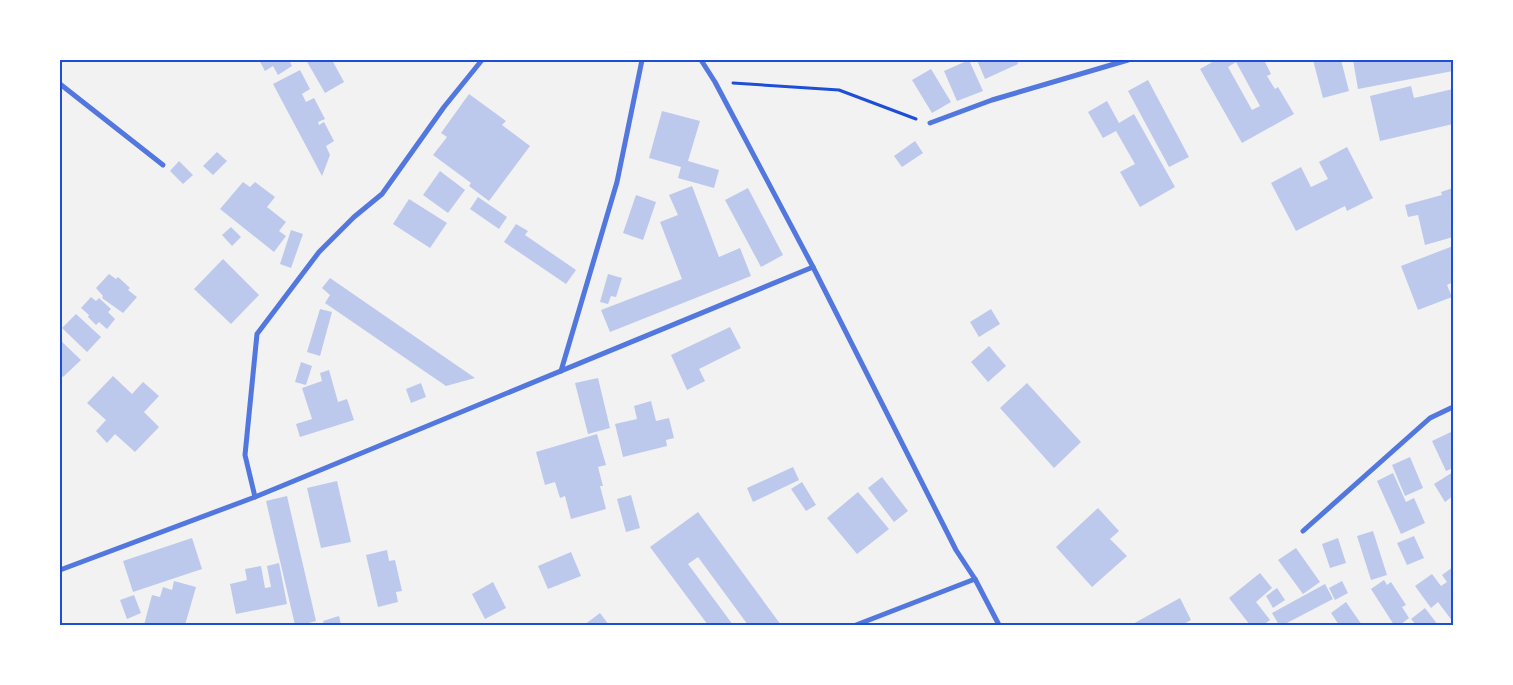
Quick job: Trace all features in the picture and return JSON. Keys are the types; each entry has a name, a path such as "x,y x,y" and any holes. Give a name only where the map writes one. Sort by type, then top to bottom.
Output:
{"street":[{"path":"255,497 245,455 256,334 319,252 354,217 382,194 444,107 482,60"},
{"path":"561,371 617,182 642,60"},
{"path":"701,60 715,82 813,266 956,550 975,579 999,625"},
{"path":"930,123 992,100 1128,60"},
{"path":"60,84 163,164"},
{"path":"60,570 255,497 813,266"},
{"path":"1303,531 1430,418 1453,407"},
{"path":"856,625 975,579"}],"path":[{"path":"715,82 839,90 930,123"}],"building":[{"path":"259,60 289,60 292,66 278,75 273,66 265,71"},
{"path":"306,60 332,60 344,82 325,93"},
{"path":"969,60 983,91 957,101 944,71"},
{"path":"977,60 1017,60 1018,64 985,79"},
{"path":"1216,60 1264,60 1271,74 1267,76 1275,89 1278,87 1294,114 1242,143 1200,69","holes":["1236,62 1260,106 1252,110 1228,67"]},
{"path":"1313,60 1341,60 1349,91 1323,98"},
{"path":"1353,60 1451,60 1453,71 1358,89"},
{"path":"931,69 951,102 932,113 912,80"},
{"path":"300,70 310,89 302,94 306,102 314,98 325,119 318,122 319,125 324,122 334,141 326,146 330,155 322,176 273,84"},
{"path":"1148,80 1189,157 1169,167 1128,91"},
{"path":"1411,86 1414,98 1453,89 1453,124 1380,141 1370,96"},
{"path":"469,94 506,121 502,125 530,146 489,201 469,186 471,183 433,155 447,137 441,133"},
{"path":"1107,101 1119,123 1134,114 1175,187 1140,207 1120,172 1135,164 1116,131 1103,138 1088,112"},
{"path":"662,111 700,121 688,161 719,170 714,188 678,178 681,167 649,158"},
{"path":"915,141 923,153 902,167 894,156"},
{"path":"1347,147 1373,198 1347,211 1345,206 1296,231 1271,183 1301,167 1311,187 1328,179 1319,162"},
{"path":"217,152 227,161 213,175 203,166"},
{"path":"179,161 193,175 183,184 170,171"},
{"path":"440,171 465,190 448,213 423,195"},
{"path":"243,182 250,187 255,182 275,197 267,207 286,222 279,231 286,236 274,252 220,209"},
{"path":"692,186 719,257 740,248 751,276 610,332 601,310 682,279 660,222 678,215 669,195"},
{"path":"748,188 783,255 761,267 725,200"},
{"path":"1453,188 1453,237 1425,245 1418,215 1408,217 1405,205 1442,195 1441,192"},
{"path":"636,195 656,202 643,240 623,233"},
{"path":"478,197 507,217 499,229 470,209"},
{"path":"409,199 447,223 430,248 393,224"},
{"path":"516,224 528,231 525,235 576,270 566,284 504,242"},
{"path":"231,227 241,237 232,246 222,235"},
{"path":"291,230 303,234 291,268 280,264"},
{"path":"1453,246 1453,282 1447,285 1452,297 1418,310 1401,266"},
{"path":"223,259 259,295 231,324 194,289"},
{"path":"109,274 116,279 118,277 130,288 128,290 137,297 123,313 102,298 103,296 96,288"},
{"path":"608,274 622,278 616,297 611,296 608,304 600,302"},
{"path":"330,278 475,378 446,386 325,303 330,295 322,288"},
{"path":"91,297 96,301 99,298 111,309 108,312 115,319 107,329 99,322 96,325 81,308"},
{"path":"320,309 332,312 320,356 307,352"},
{"path":"991,309 1000,324 979,337 970,322"},
{"path":"76,314 101,337 87,352 62,328"},
{"path":"730,327 741,348 699,369 705,381 687,390 671,355"},
{"path":"60,340 81,360 63,377 60,374"},
{"path":"989,346 1006,366 988,382 971,362"},
{"path":"301,362 312,366 306,385 295,382"},
{"path":"329,370 338,402 347,399 354,420 300,437 296,424 312,419 302,388 322,381 320,373"},
{"path":"113,376 132,394 143,382 159,396 144,412 159,427 135,452 115,434 107,443 96,431 106,420 87,403"},
{"path":"598,378 610,428 588,434 575,383"},
{"path":"421,383 426,397 411,403 406,389"},
{"path":"1027,383 1081,442 1054,468 1000,408"},
{"path":"651,401 656,421 669,418 674,438 666,440 667,446 623,457 615,424 637,419 634,406"},
{"path":"1453,431 1453,468 1446,471 1432,441"},
{"path":"597,434 606,465 598,467 603,486 600,486 606,509 571,519 565,496 560,498 555,482 545,485 536,452"},
{"path":"1410,457 1423,488 1405,496 1392,465"},
{"path":"793,467 799,480 753,502 747,488"},
{"path":"1453,472 1453,496 1445,502 1434,484"},
{"path":"1393,473 1406,502 1414,498 1425,523 1401,534 1377,481"},
{"path":"882,477 908,511 894,522 868,488"},
{"path":"337,481 351,542 321,548 307,488"},
{"path":"802,482 816,505 806,511 791,489"},
{"path":"858,492 889,529 857,554 827,518"},
{"path":"631,495 640,528 626,532 617,499"},
{"path":"287,496 316,621 301,625 295,625 266,501"},
{"path":"1098,508 1119,531 1110,539 1127,556 1092,587 1056,547"},
{"path":"698,512 781,625 748,625 698,557 688,564 733,625 708,625 650,547"},
{"path":"1373,531 1387,575 1371,580 1357,536"},
{"path":"1414,536 1424,558 1407,565 1397,543"},
{"path":"192,538 202,569 133,592 123,561"},
{"path":"1338,538 1346,563 1330,568 1322,544"},
{"path":"1296,548 1320,582 1303,594 1278,560"},
{"path":"387,550 389,561 395,560 402,591 396,592 398,602 378,607 366,555"},
{"path":"571,552 581,576 548,589 538,566"},
{"path":"279,563 287,604 236,614 230,584 247,580 245,569 261,566 265,588 271,587 267,566"},
{"path":"1453,567 1453,622 1438,602 1431,608 1415,586 1432,574 1441,586 1447,582 1442,575"},
{"path":"1260,573 1272,588 1256,602 1270,620 1263,625 1250,625 1229,598"},
{"path":"1384,580 1387,585 1391,582 1406,605 1402,607 1409,618 1400,625 1394,625 1371,589"},
{"path":"174,581 196,587 185,625 144,625 152,595 160,597 163,587 172,590"},
{"path":"1342,581 1348,593 1335,600 1329,588"},
{"path":"493,582 506,608 485,619 472,594"},
{"path":"1325,584 1333,599 1283,625 1279,625 1272,613"},
{"path":"1277,588 1285,600 1273,608 1266,596"},
{"path":"134,595 141,613 127,619 120,600"},
{"path":"1180,598 1191,620 1182,625 1131,625"},
{"path":"1346,602 1362,625 1339,625 1331,613"},
{"path":"1425,608 1438,625 1416,625 1411,619"},
{"path":"600,613 609,625 584,625"},
{"path":"339,616 341,625 324,625 323,621"}]}
